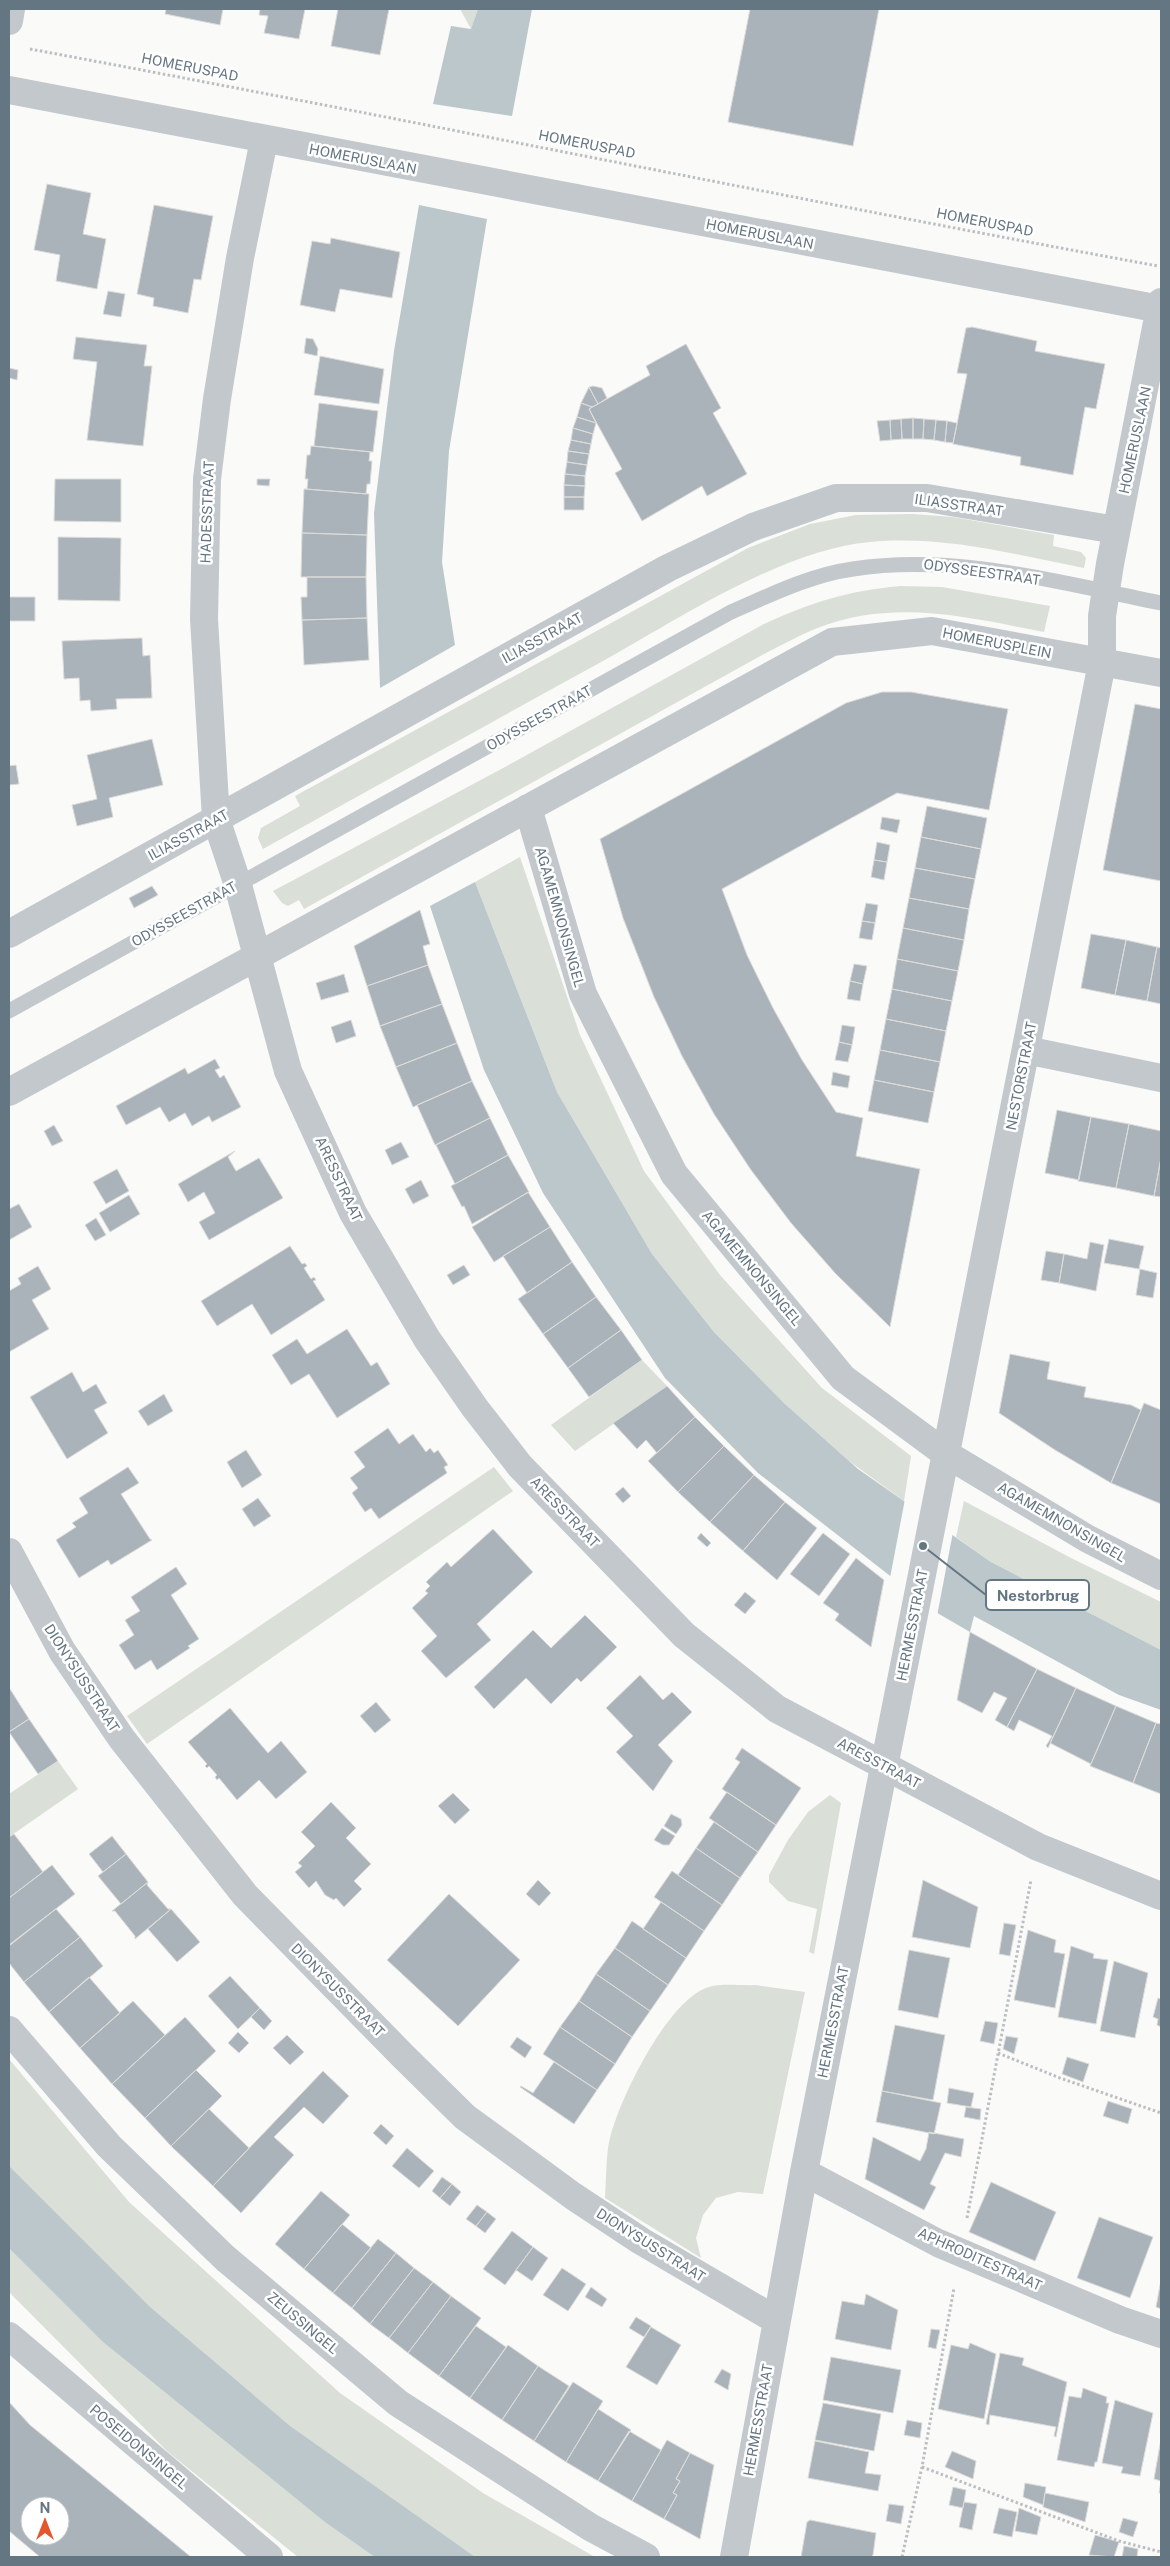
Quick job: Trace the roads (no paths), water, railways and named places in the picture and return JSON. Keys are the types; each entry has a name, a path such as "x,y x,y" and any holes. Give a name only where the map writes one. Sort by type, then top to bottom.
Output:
{"street":[{"path":"9,21 11,9"},
{"name":"HOMERUSLAAN","path":"9,90 264,140 1161,305 1154,388 1116,530 1102,616 1102,663"},
{"name":"HADESSTRAAT","path":"238,885 216,819 204,619 207,478 217,399 238,267 264,140"},
{"name":"ILIASSTRAAT","path":"9,934 668,568 754,527 836,498 927,498 1116,530"},
{"name":"HOMERUSPLEIN","path":"528,808 832,642 932,631 1161,673"},
{"name":"NESTORSTRAAT","path":"939,1488 1102,663"},
{"path":"9,1092 528,808"},
{"name":"AGAMEMNONSINGEL","path":"528,808 583,994 674,1174 843,1378 946,1454 1088,1539 1161,1576"},
{"name":"ARESSTRAAT","path":"238,885 288,1071 353,1213 427,1339 475,1408 520,1466 684,1635 777,1709 1038,1847 1161,1896"},
{"path":"1026,1050 1161,1078"},
{"name":"HERMESSTRAAT","path":"734,2557 804,2172 939,1488"},
{"name":"DIONYSUSSTRAAT","path":"9,1552 62,1651 128,1747 244,1895 403,2056 466,2117 573,2196 641,2241 776,2320"},
{"name":"ZEUSSINGEL","path":"9,2030 109,2146 225,2258 398,2403 590,2528 646,2557"},
{"name":"APHRODITESTRAAT","path":"804,2172 938,2242 1120,2320 1161,2334"},
{"name":"POSEIDONSINGEL","path":"9,2336 269,2557"}],"lane":[{"name":"ODYSSEESTRAAT","path":"9,1011 731,612 807,580 852,569 937,564 1161,603"}],"place":[{"name":"Nestorbrug","path":"923,1546"}]}
